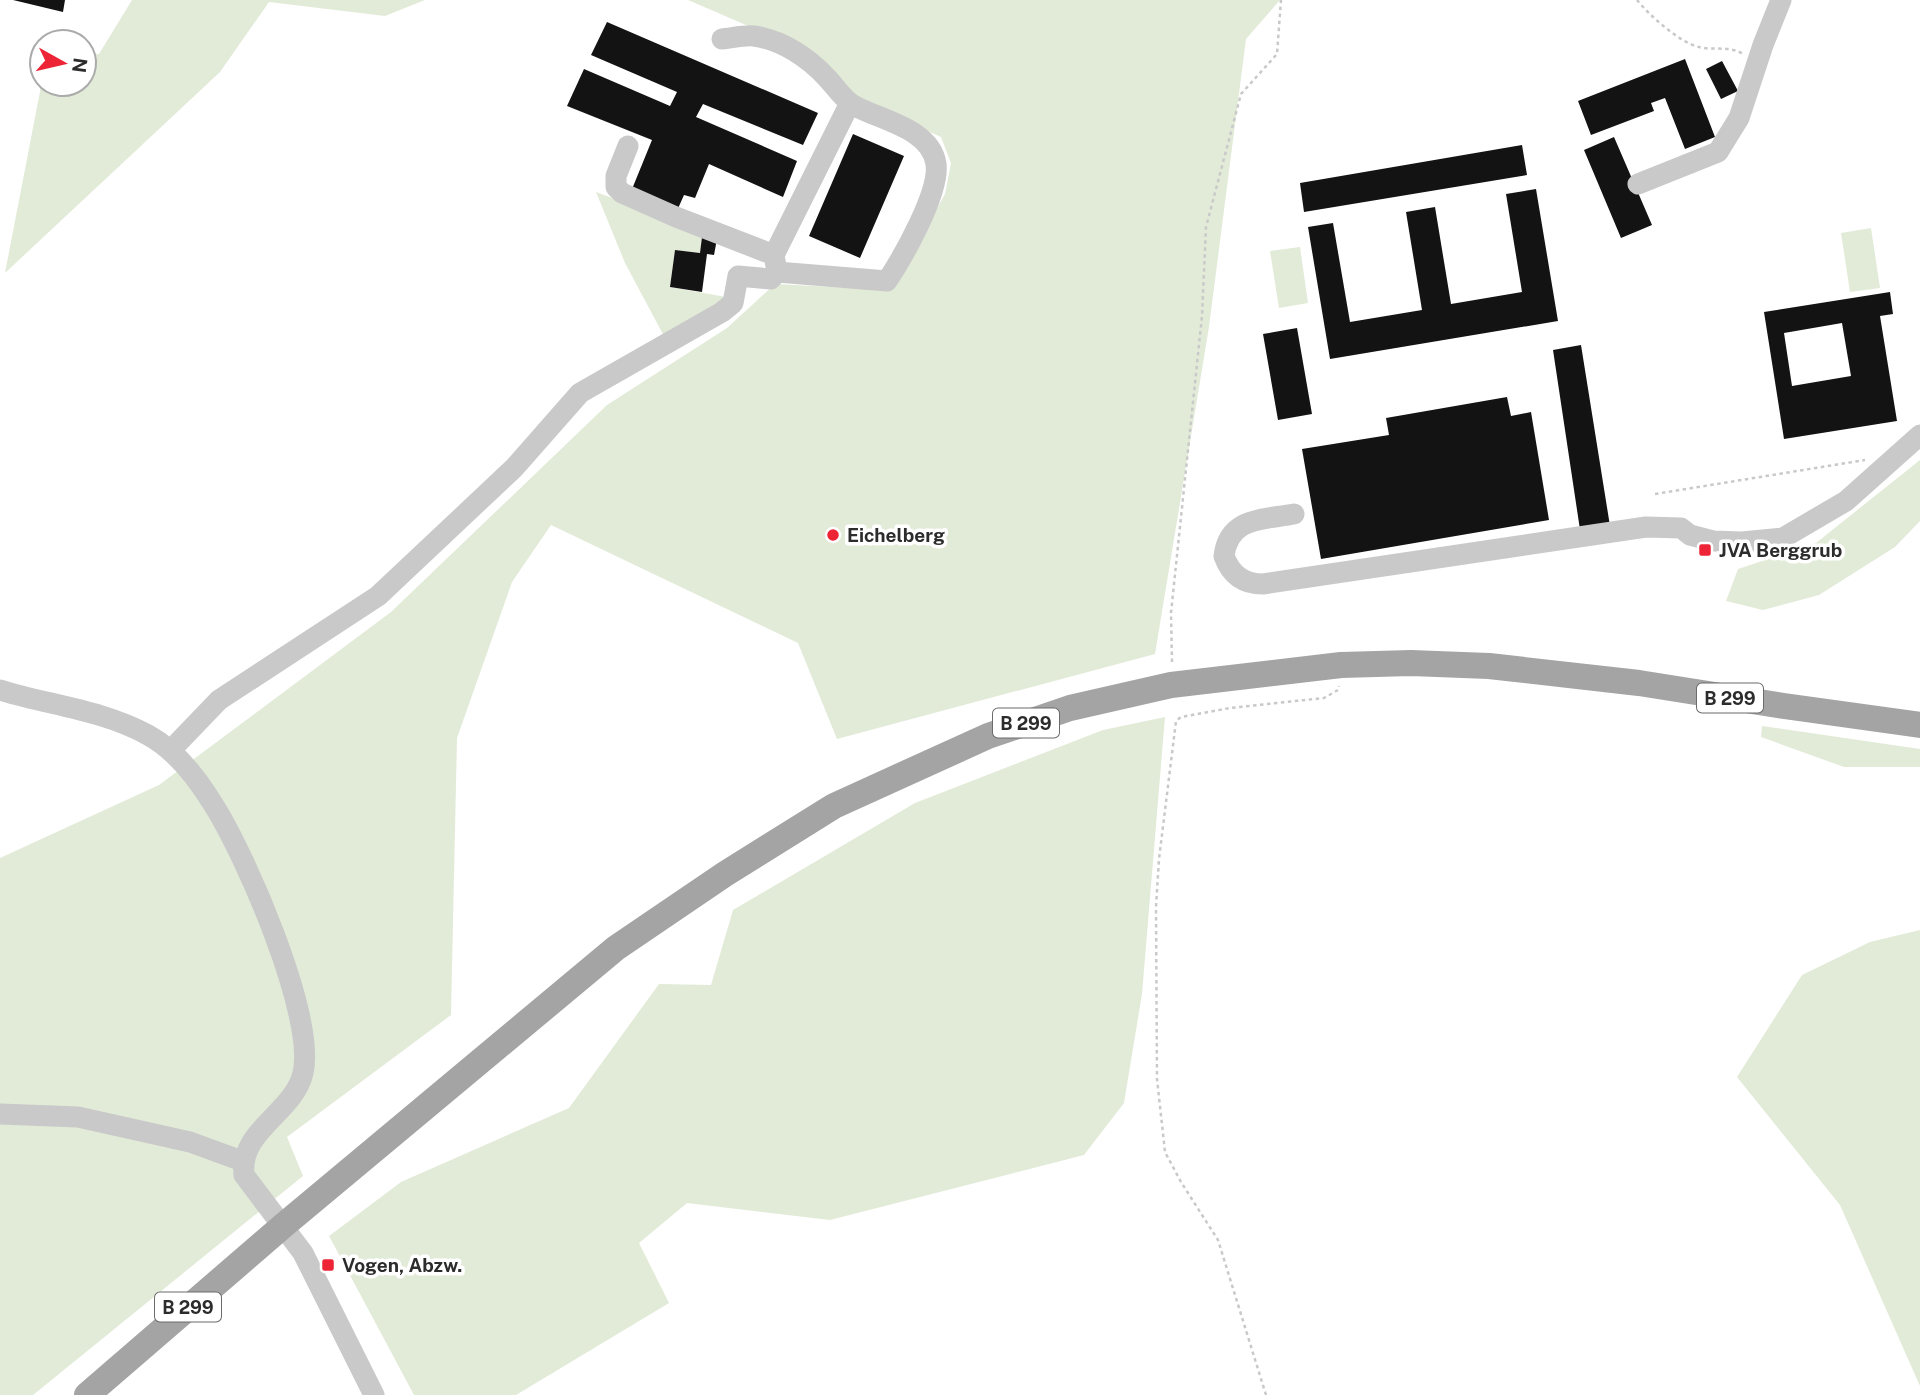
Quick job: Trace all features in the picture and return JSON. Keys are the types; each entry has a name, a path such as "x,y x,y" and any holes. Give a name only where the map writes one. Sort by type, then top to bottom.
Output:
{"main road":[{"name":"B 299","path":"87,1395 284,1225 616,948 725,874 834,806 988,736 1070,708 1171,685 1342,665 1489,666 1639,683 1920,724"}],"street":[{"path":"1638,184 1718,152 1739,118 1781,0"},
{"path":"628,146 616,176 616,187 622,193 775,264 887,281 932,195 936,164 932,150 913,133 850,103 809,59 754,36 722,39"},
{"path":"170,751 219,700 378,596 514,468 580,393 722,312 733,303 738,276 771,279 775,264 850,103"},
{"path":"1294,514 1239,526 1228,536 1224,556 1233,574 1252,584 1263,584 1646,527 1681,528 1690,535 1713,541 1742,542 1783,538 1846,500 1920,435"},
{"path":"0,691 97,715 148,735 170,751 192,775 213,803 239,850 282,960 300,1018 306,1048 303,1073 295,1093 260,1130 250,1145 242,1161 244,1175 254,1192 284,1225 303,1253 374,1395"},
{"path":"0,1114 78,1117 190,1142 242,1161"}],"path":[{"path":"1171,685 1171,613 1202,316 1206,227 1241,94 1277,54 1281,0"},
{"path":"1637,0 1665,26 1698,47 1736,50 1757,62"},
{"path":"1655,495 1874,458 1886,467"},
{"path":"1266,1395 1218,1240 1165,1152 1157,1079 1155,997 1159,859 1176,721 1181,717 1230,708 1324,698 1338,690 1342,665"}],"green space":[{"path":"132,0 425,0 385,16 269,2 220,72 5,273 39,98 98,98 99,54"},
{"path":"688,0 1280,0 1246,39 1209,327 1155,654 837,739 798,643 551,525 512,582 457,738 451,1015 287,1137 303,1176 33,1395 0,1395 0,858 159,785 391,612 607,405 727,328 775,284 891,290 945,194 951,163 941,137 854,98 811,53"},
{"path":"596,192 717,237 702,237 700,253 675,250 670,287 726,297 665,338 625,263"},
{"path":"1871,228 1880,288 1850,292 1841,233"},
{"path":"1300,247 1308,303 1279,308 1270,251"},
{"path":"1920,460 1920,521 1895,547 1819,595 1763,610 1726,601 1738,569 1816,543"},
{"path":"1165,717 1142,994 1124,1103 1084,1155 830,1220 687,1203 639,1243 669,1303 516,1395 414,1395 329,1236 401,1182 569,1108 659,984 711,985 733,910 915,803 1103,730"},
{"path":"1762,726 1920,749 1920,767 1844,767 1761,737"},
{"path":"1920,930 1920,1386 1840,1205 1737,1077 1802,975 1870,942"}],"building":[{"path":"13,0 65,0 63,12"},
{"path":"607,22 818,113 803,145 703,104 696,117 797,161 783,197 709,164 695,198 684,195 676,213 630,194 652,140 567,106 584,69 670,106 677,92 591,55"},
{"path":"1685,59 1715,137 1685,149 1665,98 1651,103 1654,111 1591,135 1578,101"},
{"path":"1722,61 1738,91 1721,99 1706,69"},
{"path":"853,134 904,156 860,258 809,236"},
{"path":"1614,137 1652,225 1621,238 1584,150"},
{"path":"1522,145 1527,175 1304,212 1300,183"},
{"path":"1536,189 1558,321 1330,359 1308,227 1333,223 1350,322 1422,310 1406,212 1435,207 1451,304 1522,292 1506,194"},
{"path":"702,237 717,239 714,255 707,254 702,292 670,287 675,250 700,253"},
{"path":"1890,292 1893,314 1880,316 1897,421 1784,439 1764,312","holes":["1842,323 1851,376 1792,386 1784,333"]},
{"path":"1297,328 1312,414 1278,420 1263,334"},
{"path":"1581,345 1610,526 1582,543 1553,350"},
{"path":"1507,397 1511,416 1531,412 1549,520 1321,559 1302,449 1389,435 1386,418"}],"place":[{"name":"Eichelberg","path":"833,535"},
{"name":"JVA Berggrub","path":"1705,550"},
{"name":"Vogen, Abzw.","path":"328,1265"}]}
